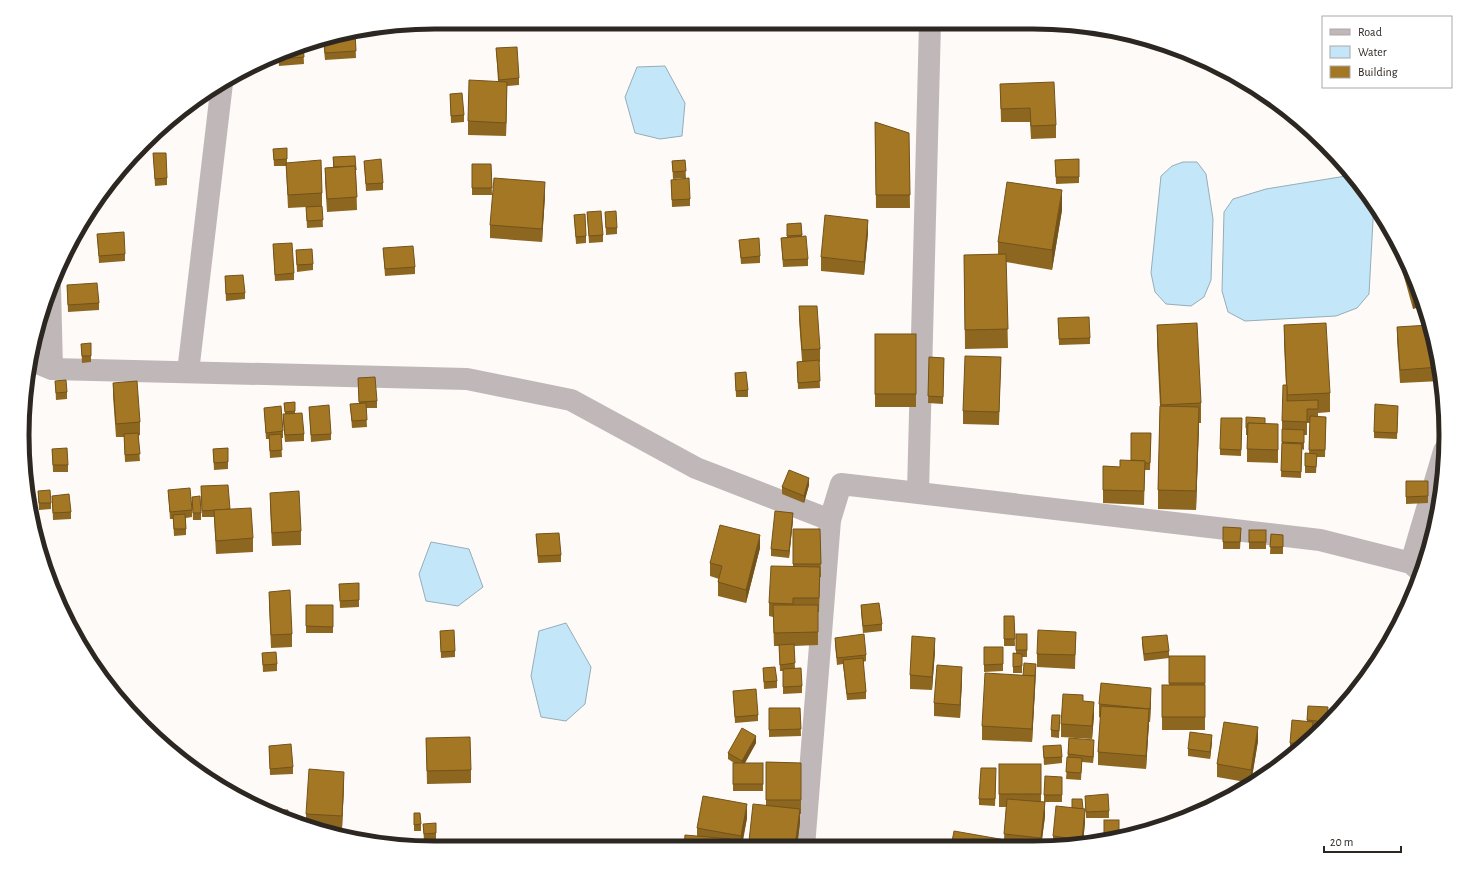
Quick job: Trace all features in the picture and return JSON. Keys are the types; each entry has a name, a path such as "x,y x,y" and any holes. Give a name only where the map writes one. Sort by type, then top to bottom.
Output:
{"street":[{"path":"918,492 930,29"},
{"path":"188,372 221,90"},
{"path":"50,306 52,369"},
{"path":"36,362 52,369 467,380 571,400 696,468 830,520"},
{"path":"804,841 830,520 840,484 1320,540 1416,567 1436,482"}],"water":[{"path":"665,66 685,103 682,136 660,139 635,133 625,97 637,67"},
{"path":"1183,162 1197,162 1206,174 1213,219 1211,280 1204,297 1191,306 1166,304 1155,292 1151,273 1161,176 1172,166"},
{"path":"1345,176 1355,188 1373,213 1369,294 1357,308 1336,316 1245,321 1228,312 1222,291 1224,212 1233,199 1266,189"},
{"path":"431,542 469,549 483,587 458,606 426,601 419,574"},
{"path":"566,623 591,667 585,704 566,721 541,717 531,676 539,631"}],"building":[{"path":"355,37 356,51 325,53 324,45"},
{"path":"517,47 519,78 499,80 496,48"},
{"path":"304,51 304,57 284,59"},
{"path":"469,80 507,82 506,123 468,121"},
{"path":"1054,82 1056,125 1031,126 1030,108 1001,109 1000,84"},
{"path":"462,93 464,115 451,116 450,94"},
{"path":"875,122 909,133 910,195 876,195"},
{"path":"287,148 287,159 274,160 273,149"},
{"path":"153,153 166,153 167,178 155,179"},
{"path":"355,156 356,170 355,166 334,167 333,157"},
{"path":"381,159 383,183 366,184 364,161"},
{"path":"1079,159 1079,177 1056,177 1055,160"},
{"path":"321,160 322,193 288,195 286,163"},
{"path":"685,160 686,171 673,172 672,161"},
{"path":"472,164 491,164 492,188 472,188"},
{"path":"355,166 357,197 327,199 325,168"},
{"path":"494,178 545,182 542,229 490,225"},
{"path":"689,178 690,199 672,200 671,180"},
{"path":"1007,182 1062,190 1052,250 998,242"},
{"path":"322,206 323,220 307,221 306,207"},
{"path":"601,211 603,235 589,236 587,212"},
{"path":"616,211 617,228 606,228 605,212"},
{"path":"585,214 586,236 576,237 574,215"},
{"path":"825,215 868,220 864,262 821,257"},
{"path":"801,223 802,235 787,236 787,224"},
{"path":"124,232 125,254 99,256 97,234"},
{"path":"806,236 808,259 783,260 781,238"},
{"path":"759,238 760,256 741,258 739,240"},
{"path":"292,243 294,273 275,275 273,244"},
{"path":"413,246 415,267 385,269 383,248"},
{"path":"312,249 313,264 297,265 296,250"},
{"path":"1006,254 1008,329 965,330 964,255"},
{"path":"243,275 245,293 226,294 225,276"},
{"path":"97,283 99,303 68,305 67,285"},
{"path":"799,306 817,306 820,349 802,350"},
{"path":"1089,317 1090,338 1059,339 1058,318"},
{"path":"1197,323 1201,403 1161,405 1157,325"},
{"path":"1326,323 1330,393 1287,395 1284,325"},
{"path":"1424,325 1433,367 1400,370 1397,327"},
{"path":"875,334 916,334 916,394 875,394"},
{"path":"91,343 91,356 82,356 81,344"},
{"path":"965,356 1001,357 999,412 963,411"},
{"path":"929,357 944,358 943,397 928,396"},
{"path":"819,360 820,381 798,383 797,362"},
{"path":"746,372 748,390 736,391 735,373"},
{"path":"375,377 377,401 359,402 358,378"},
{"path":"66,380 67,392 56,393 55,381"},
{"path":"137,381 140,422 116,424 113,383"},
{"path":"1283,385 1287,385 1287,401 1318,400 1318,409 1307,409 1307,422 1282,421"},
{"path":"295,402 295,411 285,412 284,403"},
{"path":"366,403 367,420 352,421 350,404"},
{"path":"1375,404 1398,406 1397,433 1374,432"},
{"path":"329,405 331,434 311,435 309,407"},
{"path":"281,406 283,431 266,433 264,408"},
{"path":"1160,406 1199,407 1196,491 1158,490"},
{"path":"302,413 304,434 285,435 283,414"},
{"path":"1310,416 1326,417 1325,450 1309,450"},
{"path":"1246,417 1265,418 1265,424 1248,423 1246,428"},
{"path":"1221,418 1242,418 1241,450 1220,449"},
{"path":"1248,423 1278,424 1278,450 1247,449"},
{"path":"1282,429 1304,430 1304,443 1282,442"},
{"path":"138,433 140,454 125,455 124,434"},
{"path":"1131,433 1151,433 1150,463 1131,460"},
{"path":"281,434 282,450 270,451 269,435"},
{"path":"1282,443 1302,444 1301,472 1281,471"},
{"path":"67,448 68,465 53,465 52,449"},
{"path":"228,448 228,462 214,463 213,449"},
{"path":"1305,453 1317,454 1316,467 1305,466"},
{"path":"1120,460 1145,461 1144,491 1103,490 1103,466 1120,467"},
{"path":"789,470 809,478 804,496 782,487"},
{"path":"1406,481 1428,481 1428,496 1406,497"},
{"path":"228,485 230,509 202,511 201,486"},
{"path":"190,488 192,510 170,512 168,490"},
{"path":"50,490 51,503 39,503 38,491"},
{"path":"299,491 301,531 272,533 270,493"},
{"path":"69,494 71,512 53,513 52,496"},
{"path":"200,496 201,513 193,513 192,497"},
{"path":"251,508 253,538 216,541 214,510"},
{"path":"775,511 793,513 789,551 771,549"},
{"path":"185,514 186,529 174,529 173,515"},
{"path":"720,525 760,535 746,590 718,582 722,566 710,563"},
{"path":"1223,527 1241,528 1240,542 1223,542"},
{"path":"793,529 820,529 821,564 793,564"},
{"path":"1249,530 1266,530 1266,542 1249,542"},
{"path":"559,533 561,555 538,556 536,534"},
{"path":"1271,534 1283,535 1283,547 1270,547"},
{"path":"771,566 820,567 819,598 793,598 793,604 769,603"},
{"path":"359,583 359,600 340,601 339,584"},
{"path":"290,590 292,634 271,635 269,592"},
{"path":"879,603 882,624 863,626 861,605"},
{"path":"306,605 333,605 333,627 306,626"},
{"path":"773,605 818,605 818,632 774,633"},
{"path":"1004,616 1014,616 1015,639 1004,639"},
{"path":"454,630 455,651 441,652 440,631"},
{"path":"1038,630 1076,632 1075,655 1037,654"},
{"path":"864,634 866,655 837,658 835,638"},
{"path":"1016,634 1027,634 1027,650 1016,650"},
{"path":"1167,635 1169,651 1144,654 1142,637"},
{"path":"912,636 935,638 932,677 910,675"},
{"path":"794,644 795,663 780,665 779,645"},
{"path":"984,647 1003,647 1003,664 984,665"},
{"path":"276,652 277,664 263,665 262,653"},
{"path":"1013,653 1022,654 1022,666 1013,667"},
{"path":"1169,656 1205,656 1205,683 1169,683"},
{"path":"863,658 866,692 847,694 843,660"},
{"path":"1024,663 1036,664 1035,676 1023,676"},
{"path":"937,665 962,667 960,705 934,703"},
{"path":"775,667 777,681 764,682 763,668"},
{"path":"801,668 802,686 783,687 783,669"},
{"path":"985,673 1035,676 1032,729 982,726"},
{"path":"1101,683 1151,688 1150,709 1099,704"},
{"path":"1162,685 1205,685 1205,717 1162,717"},
{"path":"756,689 758,715 735,717 733,691"},
{"path":"1063,694 1083,695 1083,701 1094,702 1092,726 1061,724"},
{"path":"1101,706 1149,709 1146,756 1098,752"},
{"path":"1308,706 1328,707 1327,714 1321,721 1307,720"},
{"path":"769,708 800,708 801,729 769,730"},
{"path":"1052,715 1060,715 1059,731 1051,730"},
{"path":"1292,720 1313,722 1312,730 1301,740 1297,743 1290,743"},
{"path":"1224,722 1258,727 1251,770 1217,764"},
{"path":"742,728 756,736 742,761 728,753"},
{"path":"1190,732 1212,735 1210,752 1188,749"},
{"path":"470,737 471,770 427,771 426,738"},
{"path":"1069,738 1094,740 1093,757 1068,754"},
{"path":"291,744 293,767 270,769 269,746"},
{"path":"1061,745 1062,757 1044,758 1043,746"},
{"path":"1067,757 1082,758 1081,773 1066,772"},
{"path":"766,762 801,763 801,800 766,800"},
{"path":"733,763 763,763 763,784 733,784"},
{"path":"999,764 1041,764 1041,794 999,794"},
{"path":"981,768 996,768 995,799 979,799"},
{"path":"309,769 344,772 342,816 306,814"},
{"path":"1045,776 1062,777 1062,795 1044,795"},
{"path":"1108,794 1109,811 1086,812 1085,796"},
{"path":"703,796 747,804 741,836 697,828"},
{"path":"1007,799 1045,802 1041,838 1004,834"},
{"path":"1072,799 1082,799 1083,809 1072,808"},
{"path":"753,804 800,809 796,841 749,841"},
{"path":"1056,806 1085,809 1082,838 1074,839 1053,836"},
{"path":"280,810 288,810 288,813"},
{"path":"414,813 420,813 421,824 414,825"},
{"path":"1104,820 1119,820 1119,831 1104,835"},
{"path":"436,823 436,833 424,834 423,824"},
{"path":"954,831 1011,841 952,841"},
{"path":"685,835 731,839 731,841 684,841"}]}
